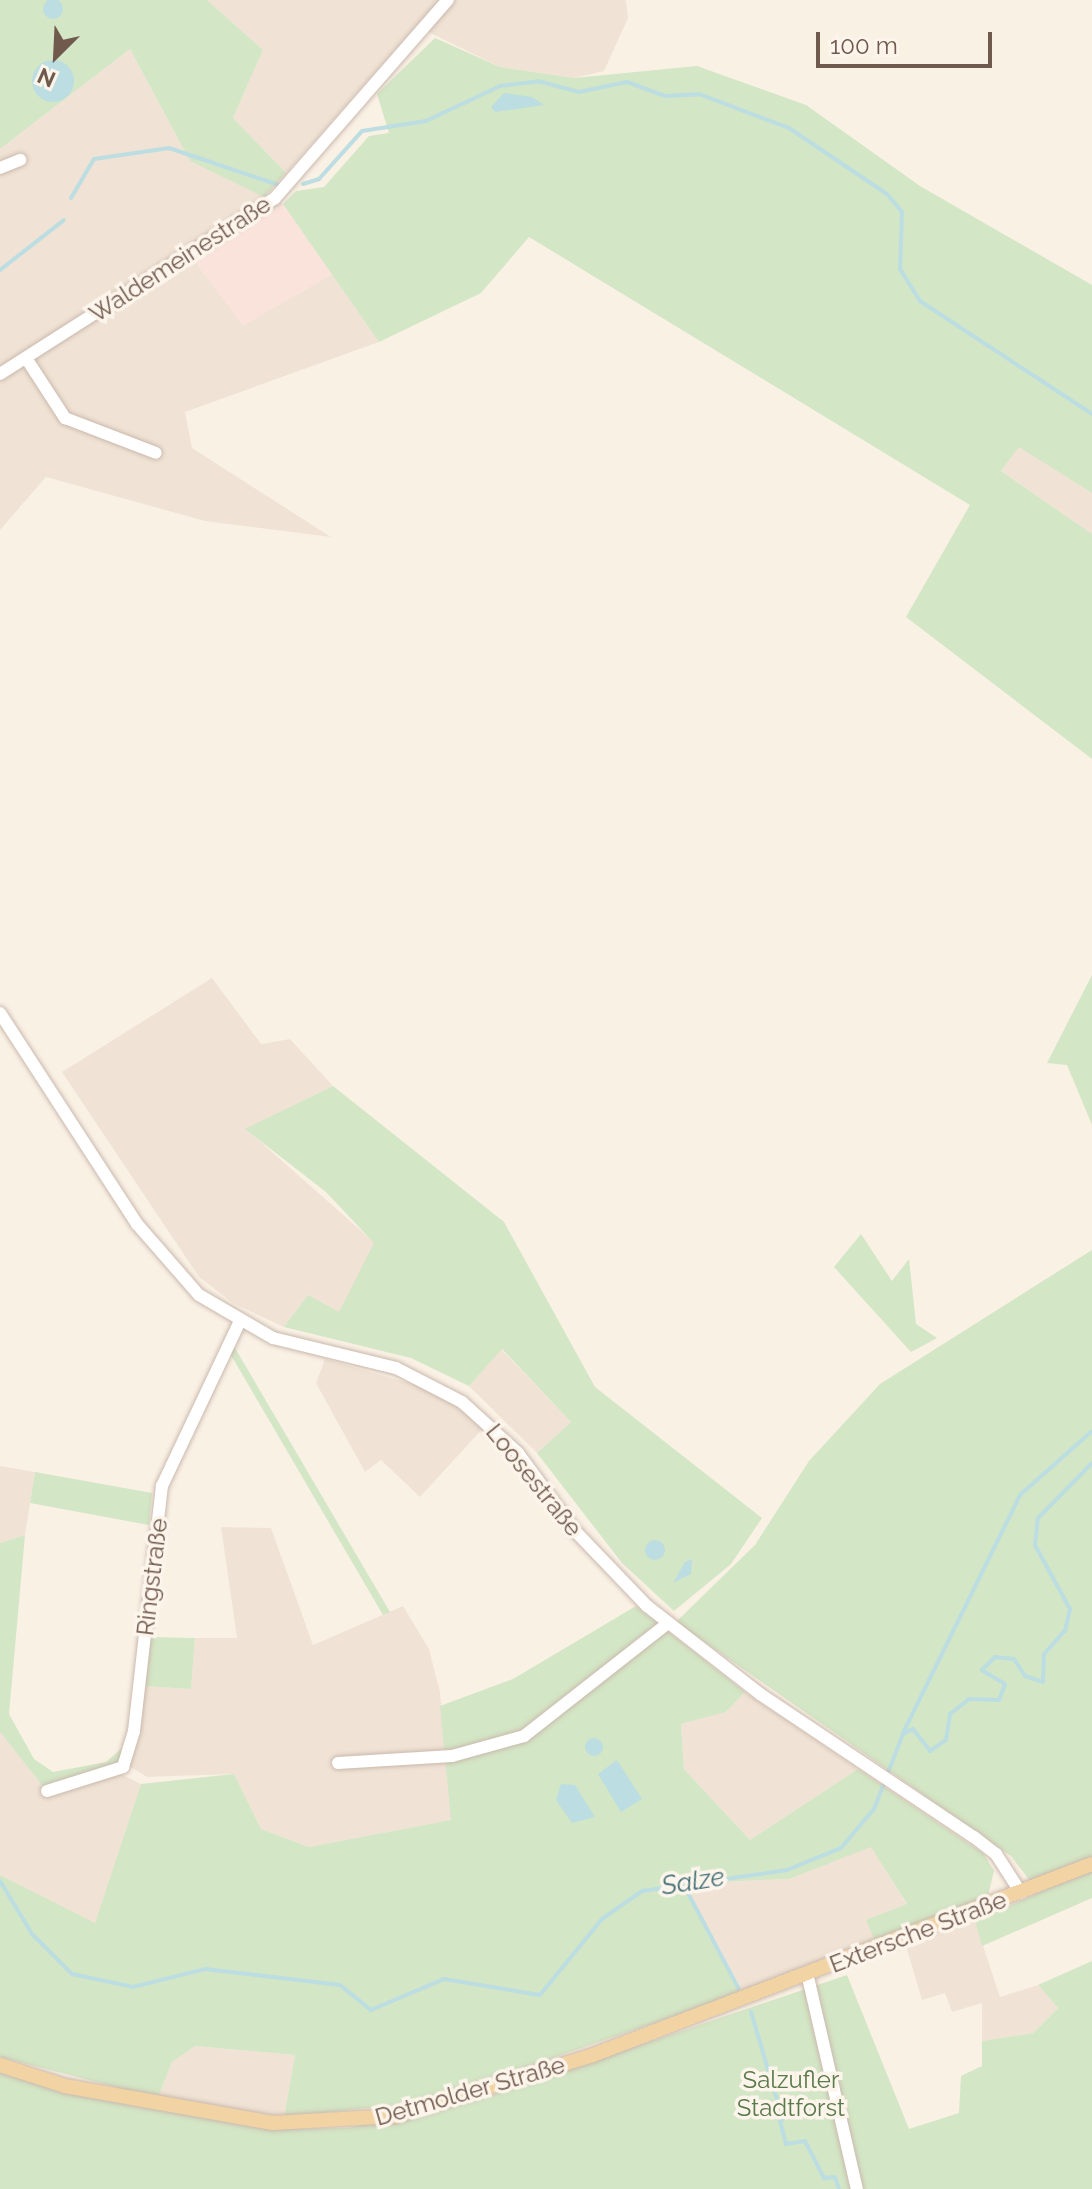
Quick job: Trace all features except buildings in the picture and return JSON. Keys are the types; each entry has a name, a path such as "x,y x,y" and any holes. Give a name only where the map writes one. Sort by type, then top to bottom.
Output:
{"main road":[{"name":"Extersche Straße","path":"744,1999 1092,1864"},
{"name":"Detmolder Straße","path":"0,2065 65,2086 273,2123 345,2123 519,2081 744,1999"}],"street":[{"name":"Waldemeinestraße","path":"0,374 275,198 448,0"},
{"path":"0,168 20,160"},
{"path":"26,358 65,418 156,453"},
{"name":"Loosestraße","path":"0,1013 158,1252 239,1323 396,1368 462,1402 518,1453 605,1566 668,1623 868,1768 996,1854 1021,1893"},
{"name":"Ringstraße","path":"47,1791 123,1767 134,1731 162,1486 239,1323"},
{"path":"338,1763 452,1756 524,1736 668,1623"},
{"path":"807,1973 857,2189"}],"shaded area":[{"path":"207,0 626,0 628,18 604,71 574,78 500,67 416,26 286,173 233,118 263,50"},
{"path":"130,49 190,161 283,204 196,263 243,325 332,274 379,342 185,412 192,448 331,537 205,521 46,477 0,530 0,149"},
{"path":"283,204 332,274 243,326 196,263"},
{"path":"1019,446 1092,493 1092,534 1001,471"},
{"path":"212,978 261,1044 290,1039 333,1086 246,1129 375,1243 339,1313 308,1296 284,1327 233,1303 199,1277 62,1072"},
{"path":"501,1349 571,1422 537,1453 469,1386"},
{"path":"325,1359 429,1389 485,1426 420,1497 381,1460 365,1472 316,1383"},
{"path":"0,1466 35,1472 25,1535 0,1543"},
{"path":"221,1527 271,1528 313,1645 403,1606 429,1649 440,1692 452,1820 309,1847 261,1829 234,1774 147,1777 127,1765 141,1686 191,1689 195,1638 237,1638"},
{"path":"745,1692 858,1769 750,1840 684,1769 681,1724 726,1712"},
{"path":"0,1732 45,1789 121,1774 141,1784 95,1924 0,1875"},
{"path":"871,1846 907,1905 875,1941 743,1992 684,1883 789,1879"},
{"path":"975,1921 1000,1997 1038,1985 1058,2008 1033,2033 982,2041 982,2003 952,2012 945,1993 922,2000 906,1946"},
{"path":"195,2046 295,2055 284,2117 158,2098 172,2062"}],"green space":[{"path":"0,0 207,0 263,50 233,118 286,173 264,197 190,161 130,49 0,149"},
{"path":"435,38 500,67 574,78 697,66 806,105 920,186 1092,285 1092,493 1019,447 1001,471 1092,534 1092,759 906,617 970,505 529,237 481,293 379,342 283,204 296,191 324,187 369,136 389,133 377,94"},
{"path":"1092,975 1092,1125 1067,1065 1047,1063"},
{"path":"333,1086 504,1222 595,1387 762,1518 731,1564 674,1611 622,1563 537,1453 571,1422 502,1349 469,1386 411,1358 284,1327 308,1295 339,1312 374,1243 326,1192 245,1129"},
{"path":"861,1234 892,1281 909,1259 916,1324 937,1338 911,1352 834,1267"},
{"path":"1092,1250 1092,1861 1033,1885 1011,1856 676,1622 755,1545 809,1461 880,1384"},
{"path":"232,1343 390,1612 383,1615 228,1350"},
{"path":"35,1472 152,1493 149,1525 30,1503"},
{"path":"25,1535 9,1714 34,1759 53,1772 106,1762 129,1742 119,1763 45,1789 0,1732 0,1543"},
{"path":"636,1606 745,1692 726,1712 681,1724 684,1769 750,1840 858,1769 983,1853 994,1871 988,1896 875,1941 866,1920 907,1904 871,1847 789,1879 684,1883 741,1993 425,2102 284,2117 295,2055 195,2046 172,2062 158,2098 0,2057 0,1875 95,1923 141,1784 234,1774 261,1829 309,1847 451,1820 440,1706 513,1679"},
{"path":"146,1637 195,1638 191,1689 141,1686"},
{"path":"1092,1869 1092,1898 982,1946 975,1921"},
{"name":"Salzufler Stadtforst","path":"1092,1961 1092,2189 0,2189 0,2072 133,2106 280,2129 348,2128 475,2101 847,1975 909,2129 959,2113 961,2076 982,2066 982,2041 1033,2033 1058,2008 1038,1985"}],"water":[{"path":"53,-1 60,2 63,9 60,16 53,19 46,16 43,9 46,2"},
{"path":"53,60 68,66 74,81 68,96 53,102 38,96 32,81 38,66"},
{"path":"504,93 532,97 544,105 495,112 491,107"},
{"path":"651,1540 659,1540 665,1550 659,1560 651,1560 645,1554 645,1546"},
{"path":"692,1559 691,1574 673,1583 685,1562"},
{"path":"590,1738 598,1738 603,1747 601,1754 590,1756 585,1751 585,1743"},
{"path":"617,1760 642,1799 621,1812 598,1774"},
{"path":"561,1784 575,1785 595,1817 572,1823 556,1800"}],"waterway":[{"path":"303,184 319,179 362,131 426,121 500,86 538,81 579,92 627,82 665,96 699,94 789,128 887,194 902,212 900,269 920,301 1092,414"},
{"path":"71,198 94,159 169,148 279,185"},
{"path":"0,270 64,220"},
{"path":"903,1733 1020,1495 1092,1431"},
{"name":"Salze","path":"0,1881 32,1934 72,1974 133,1987 205,1969 340,1985 371,2010 444,1979 540,1995 602,1919 642,1891 787,1870 841,1848 874,1809 903,1734 913,1729 930,1751 946,1740 950,1714 969,1699 999,1700 1005,1684 982,1670 995,1657 1014,1659 1025,1676 1043,1682 1044,1654 1065,1631 1070,1609 1035,1545 1038,1518 1092,1463"},
{"path":"681,1880 739,1989"},
{"path":"751,2012 777,2100 789,2113 780,2121 786,2144 805,2141 824,2178 835,2177 839,2189"}]}
